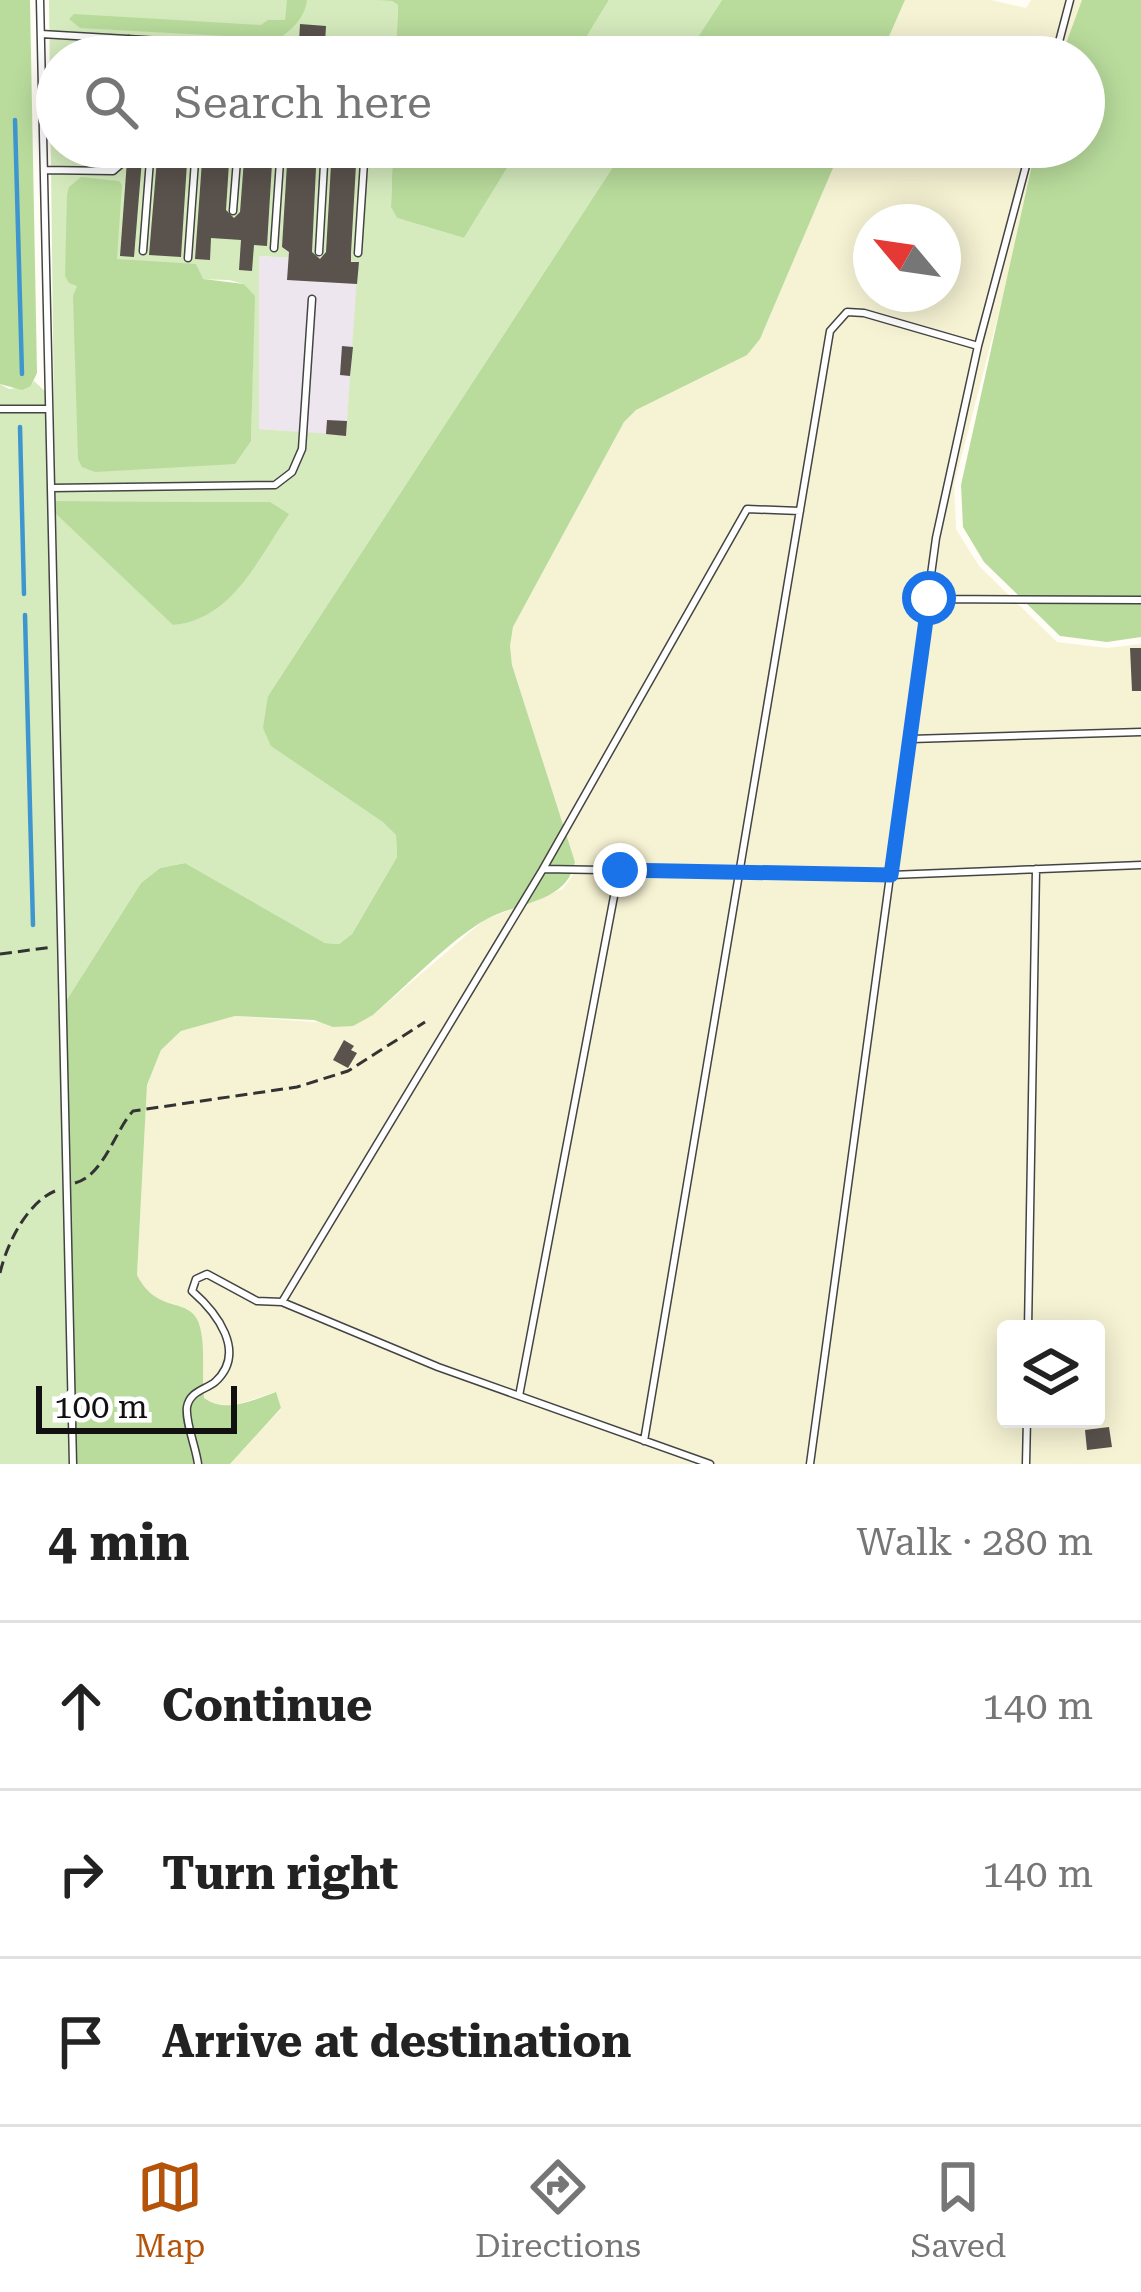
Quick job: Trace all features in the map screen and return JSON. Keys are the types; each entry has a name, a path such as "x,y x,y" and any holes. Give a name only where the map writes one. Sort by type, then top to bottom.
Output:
{"lane":[{"path":"40,0 41,34 76,36"},
{"path":"1061,36 1070,0"},
{"path":"73,1464 44,170 116,168"},
{"path":"143,250 149,168"},
{"path":"188,258 194,168"},
{"path":"233,211 236,168"},
{"path":"274,248 280,168"},
{"path":"319,252 325,168"},
{"path":"358,254 364,168"},
{"path":"810,1464 947,476 1025,168"},
{"path":"51,488 275,485 285,479 302,449 312,299"},
{"path":"644,1441 830,332 847,312 864,313 978,346"},
{"path":"0,410 50,409"},
{"path":"282,1302 543,869 747,509 800,511"},
{"path":"929,598 1141,600"},
{"path":"910,739 1141,731"},
{"path":"543,869 891,875 1141,865"},
{"path":"1028,1320 1036,869"},
{"path":"519,1396 620,870"},
{"path":"198,1464 186,1409 192,1395 215,1382 226,1367 230,1347 208,1305 192,1291 196,1279 207,1274 257,1300 282,1302 438,1367 710,1464"},
{"path":"1026,1464 1027,1428"}],"path":[{"path":"0,954 61,946"},
{"path":"0,1273 5,1250 40,1197 86,1180 133,1111 297,1087 348,1071 425,1022"}],"shaded area":[{"path":"905,0 991,0 1026,8 1031,0 1085,0 1072,36 889,36"},
{"path":"833,168 1037,168 954,485 956,529 979,566 1057,642 1107,648 1141,644 1141,1464 230,1464 281,1409 275,1392 233,1406 215,1405 204,1398 188,1309 164,1304 145,1292 137,1275 147,1085 161,1050 181,1031 235,1016 353,1025 373,1015 484,920 563,889 572,876 575,862 510,646 513,627 624,422 636,410 731,363 760,339"},
{"path":"259,256 359,262 346,436 259,429"}],"green space":[{"path":"0,0 30,0 37,373 31,386 22,390 0,384"},
{"path":"49,0 369,0 398,5 397,36 49,36"},
{"path":"287,0 307,0 297,23 282,36 80,28 69,19 74,14 261,25 285,20"},
{"path":"369,0 609,0 587,36 397,36 398,5"},
{"path":"609,0 722,0 699,36 587,36"},
{"path":"722,0 905,0 889,36 699,36"},
{"path":"1082,0 1141,0 1141,637 1107,642 1060,636 984,562 963,527 961,485 1031,168 1105,168 1105,36 1069,36"},
{"path":"51,168 392,168 391,206 397,218 464,238 507,168 612,168 268,696 396,835 397,857 352,934 339,944 325,943 185,863 160,868 141,883 66,1001 56,514 174,625 270,502 55,501","holes":["259,256 358,262 346,435 259,429","86,276 244,284 254,296 251,441"]},
{"path":"392,168 507,168 464,238 397,218 391,207"},
{"path":"612,168 833,168 760,339 747,355 636,410 624,422 513,627 512,665 575,862 570,876 552,894 474,927 373,1015 353,1026 235,1016 181,1031 161,1050 147,1085 137,1275 153,1295 197,1319 204,1398 231,1405 276,1392 281,1408 230,1464 76,1464 66,1001 141,883 160,868 185,863 325,943 339,944 352,934 397,857 396,835 383,822 271,746 263,728 268,696"},
{"path":"81,177 122,185 117,259 196,264 203,279 244,284 255,296 251,441 235,464 95,472 82,467 73,296 77,286 65,276 67,195"},
{"path":"34,381 49,395 69,1464 0,1464 0,384 9,389 31,386"},
{"path":"55,501 270,502 289,514 228,599 212,612 173,625 56,514"}],"building":[{"path":"300,24 326,26 325,36 299,36"},
{"path":"126,168 141,168 134,257 120,256"},
{"path":"156,168 187,168 181,257 149,255"},
{"path":"202,168 229,168 226,210 234,218 240,212 243,168 272,168 267,246 254,245 252,271 239,270 241,240 211,238 210,260 195,259"},
{"path":"287,168 316,168 312,252 320,259 326,252 331,168 356,168 351,262 359,262 357,284 287,280 289,252 282,247"},
{"path":"342,346 353,347 350,376 340,375"},
{"path":"327,420 347,421 346,436 326,434"},
{"path":"1130,648 1141,648 1141,691 1132,691"},
{"path":"344,1040 357,1053 348,1068 333,1060"},
{"path":"1109,1427 1112,1447 1087,1450 1085,1430"}],"waterway":[{"path":"15,120 22,374"},
{"path":"20,427 24,594"},
{"path":"25,615 33,925"}],"route":[{"path":"620,870 891,875 929,598"}]}
